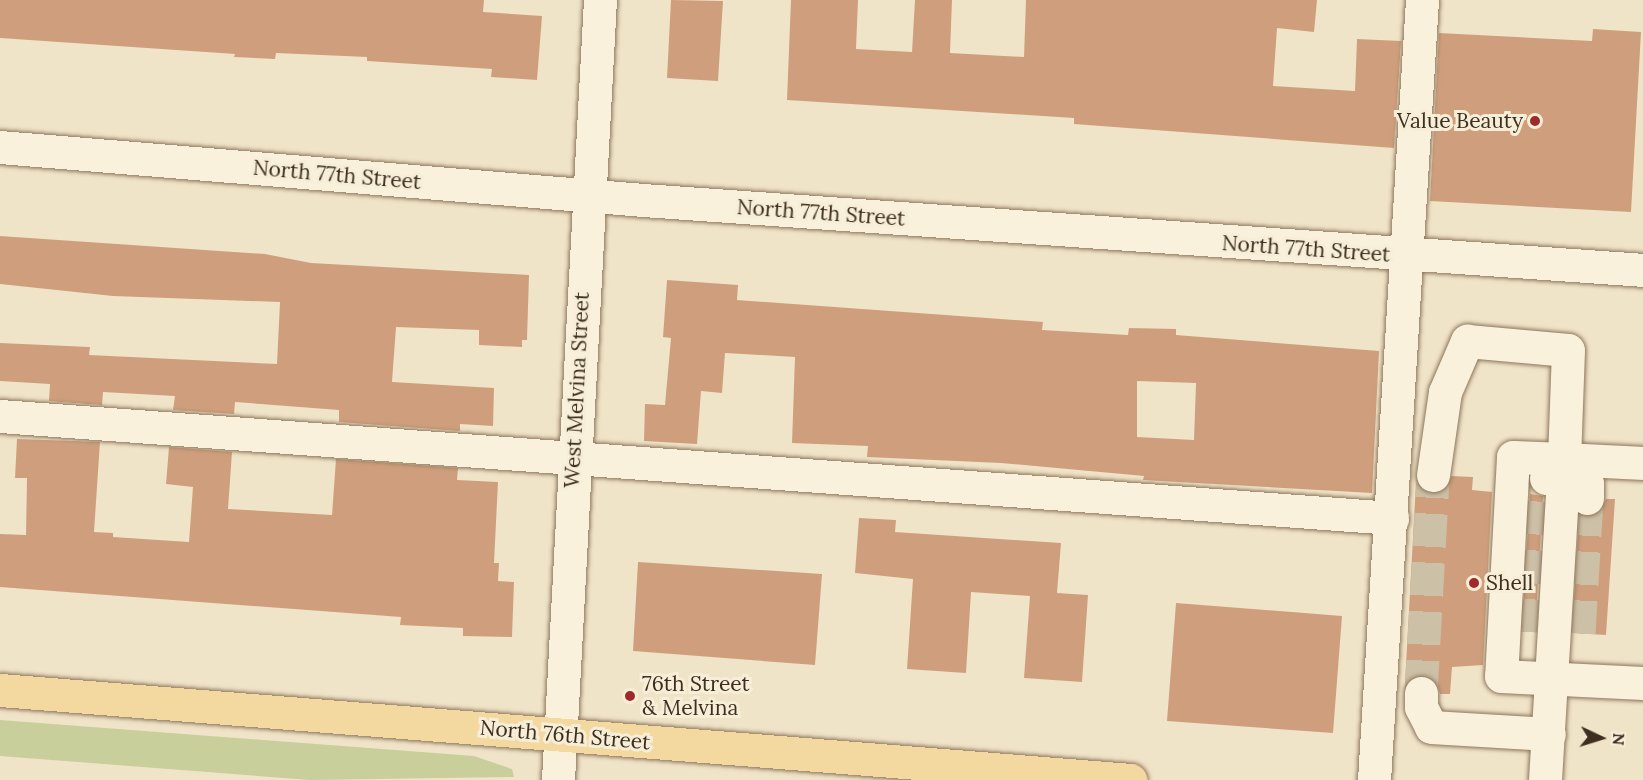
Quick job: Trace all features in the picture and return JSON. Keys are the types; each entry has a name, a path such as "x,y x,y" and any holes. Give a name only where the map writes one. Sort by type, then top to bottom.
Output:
{"main road":[{"name":"North 76th Street","path":"0,690 1130,780"}],"street":[{"name":"West Melvina Street","path":"558,780 573,460 600,0"},
{"path":"1374,780 1392,518 1405,257 1422,0"},
{"name":"North 77th Street","path":"0,147 588,195 1405,257 1643,270"},
{"path":"1433,475 1445,392 1467,341 1568,350 1555,476 1553,672 1545,780"},
{"path":"0,416 573,460 1392,518"},
{"path":"1587,498 1587,483 1555,476 1513,457 1501,676 1553,672 1643,683"},
{"path":"1555,476 1643,463"},
{"path":"1534,632 1534,652 1553,672"},
{"path":"1553,672 1577,653 1579,633"},
{"path":"1421,693 1421,707 1431,727 1549,734"}],"green space":[{"path":"0,720 474,756 512,769 514,777 310,780 0,756"}],"building":[{"path":"0,0 484,0 483,12 542,16 537,80 491,77 492,69 367,61 367,57 276,53 275,59 234,57 235,54 0,38"},
{"path":"671,0 723,1 718,81 667,78"},
{"path":"791,0 858,0 856,49 912,52 915,0 952,0 950,53 1024,57 1026,0 1317,0 1314,32 1277,28 1273,86 1355,91 1357,39 1401,41 1394,148 1074,124 1074,118 787,100"},
{"name":"Value Beauty","path":"1593,29 1641,32 1631,212 1430,201 1439,33 1592,41"},
{"path":"0,236 265,254 311,263 529,275 527,340 522,340 522,347 479,345 479,330 396,327 392,382 494,388 493,426 460,424 460,431 339,422 339,410 235,402 234,414 173,410 175,396 103,392 102,405 49,401 50,384 0,381 0,343 90,347 89,355 277,364 280,302 113,296 0,284"},
{"path":"667,280 738,285 737,300 1043,322 1042,330 1128,335 1129,328 1176,329 1176,335 1379,351 1372,493 1143,480 1144,476 1001,463 867,457 868,446 792,443 795,357 725,353 722,393 701,391 697,444 644,441 645,404 665,405 671,338 663,337","holes":["1137,381 1196,383 1194,440 1137,437"]},
{"path":"17,439 100,442 94,532 113,533 113,537 189,542 193,487 166,484 169,447 232,452 228,509 332,515 336,459 458,468 457,480 498,482 494,563 499,563 498,581 514,582 512,637 463,636 463,628 400,625 401,617 0,587 0,534 26,535 27,478 15,478"},
{"path":"1452,476 1473,477 1472,490 1492,492 1483,665 1452,667 1450,694 1440,694 1437,683 1422,674 1405,683 1416,483 1430,493 1439,493"},
{"path":"1530,494 1543,496 1535,632 1522,631"},
{"path":"1606,499 1615,499 1606,635 1572,633 1579,515 1597,514"},
{"path":"859,518 896,520 895,532 1061,543 1057,593 1088,595 1082,682 1024,678 1030,596 971,592 966,673 907,669 913,579 855,573"},
{"path":"638,562 822,574 815,665 633,651"},
{"path":"1176,603 1342,616 1333,733 1167,721"}],"tunnel":[{"path":"1421,693 1433,475"},
{"path":"1534,632 1540,495"},
{"path":"1579,633 1587,498"}],"place":[{"name":"Value Beauty","path":"1535,121"},
{"name":"Shell","path":"1474,583"},
{"name":"76th Street & Melvina","path":"630,696"}]}
